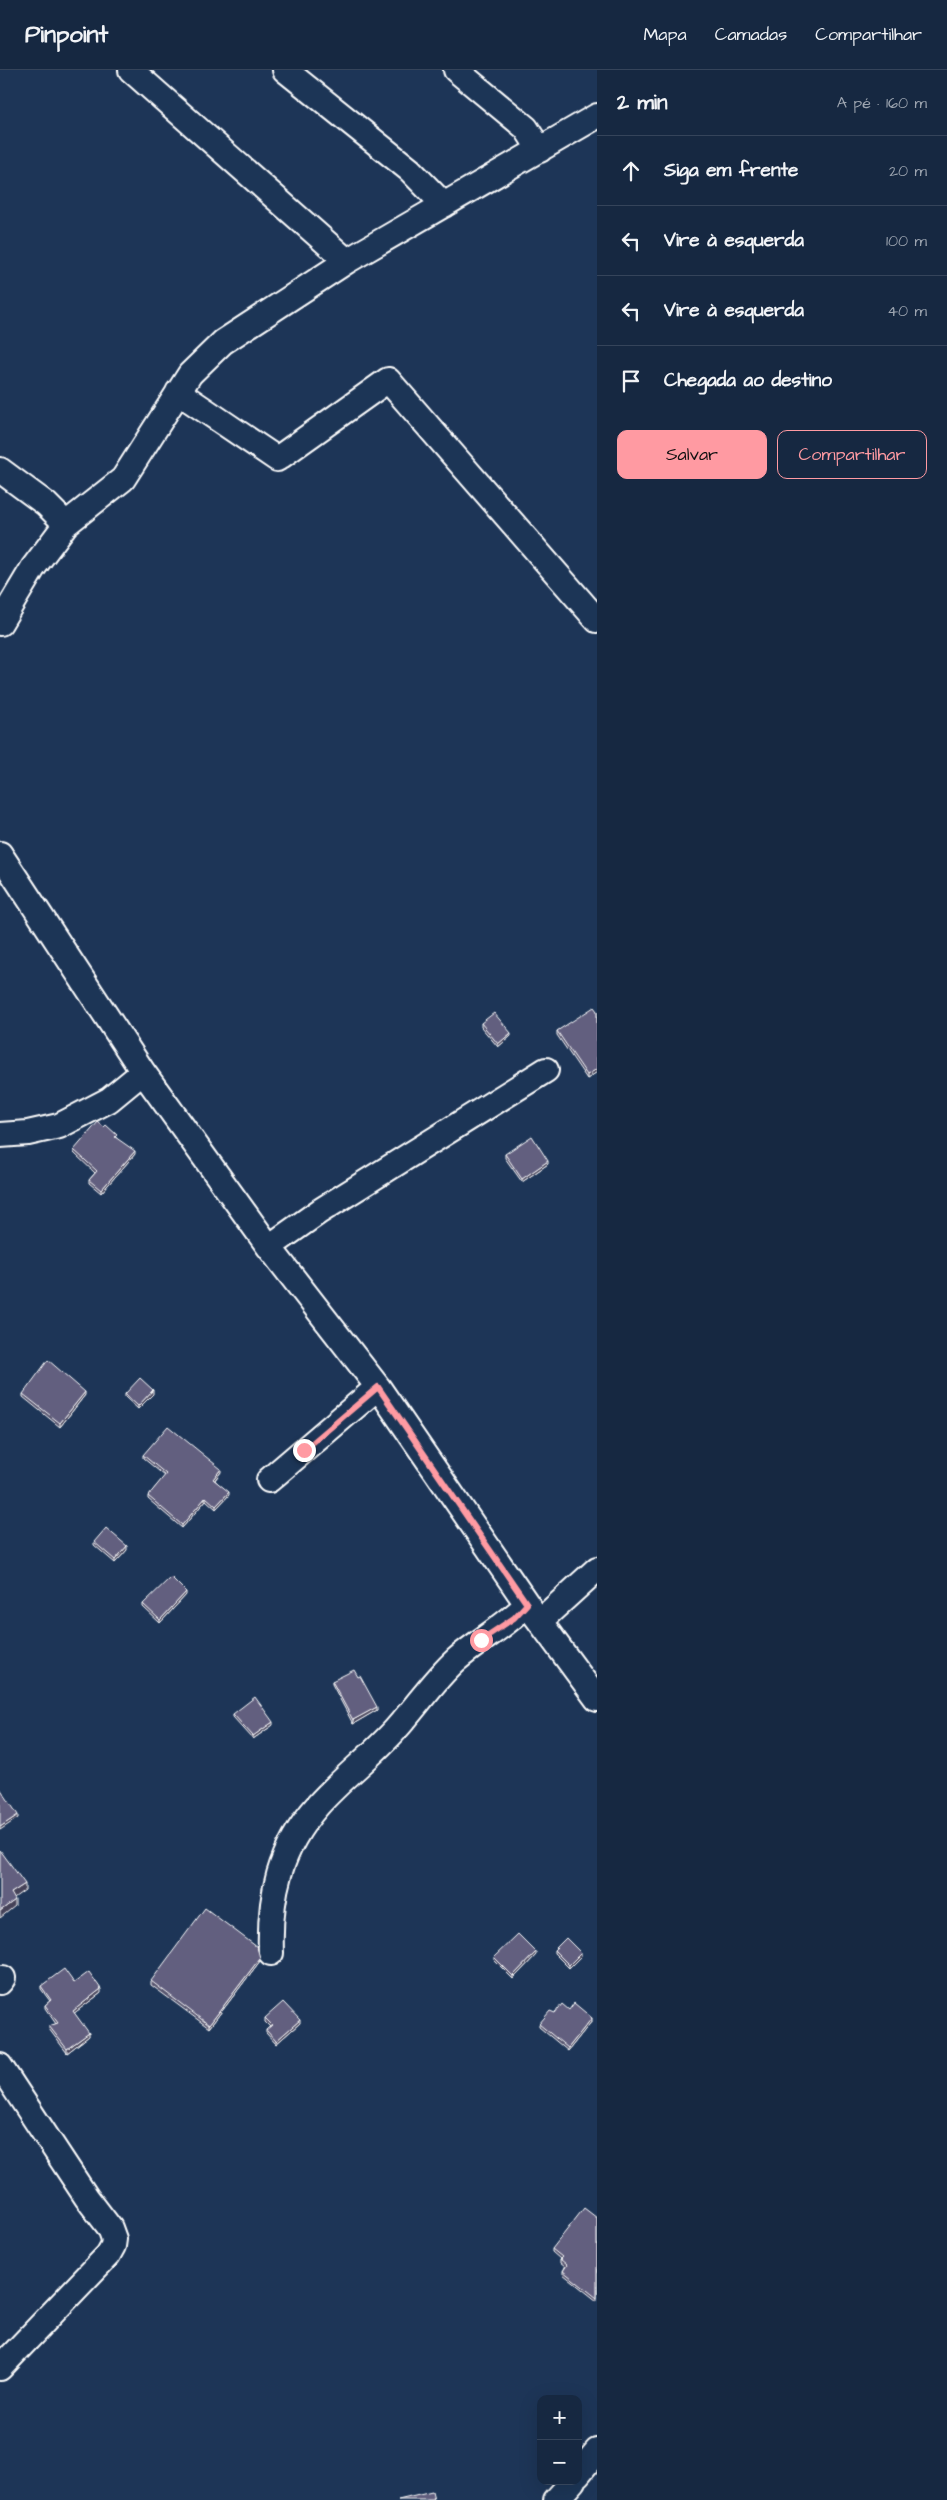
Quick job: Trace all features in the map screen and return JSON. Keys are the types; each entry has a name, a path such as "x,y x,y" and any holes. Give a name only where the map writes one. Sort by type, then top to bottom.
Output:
{"street":[{"path":"131,70 347,261"},
{"path":"285,70 410,170 444,205"},
{"path":"456,70 526,128 540,150"},
{"path":"1,619 32,568 66,524 123,478 190,374 223,342 347,261 597,116"},
{"path":"178,392 277,459 388,380 597,620"},
{"path":"0,470 46,504 66,524"},
{"path":"0,854 143,1072 269,1247 378,1387 534,1612 594,1687"},
{"path":"269,1247 320,1211 546,1070"},
{"path":"0,1135 28,1133 59,1126 109,1100 143,1072"},
{"path":"269,1480 378,1387"},
{"path":"271,1953 270,1917 274,1888 284,1858 299,1831 318,1805 397,1728 433,1683 456,1660 514,1618 534,1612 597,1569"},
{"path":"0,2066 87,2198 110,2228 114,2238 114,2246 108,2255 0,2368"},
{"path":"582,2469 597,2450"},
{"path":"556,2500 569,2485"}],"building":[{"path":"594,1007 597,1011 597,1069 587,1075 557,1031"},
{"path":"494,1013 511,1033 498,1044 481,1023"},
{"path":"98,1122 104,1127 106,1125 117,1135 115,1137 135,1151 101,1190 89,1180 97,1171 74,1150"},
{"path":"532,1136 548,1161 522,1179 505,1154"},
{"path":"48,1360 85,1392 60,1423 23,1394"},
{"path":"140,1378 153,1390 138,1406 125,1394"},
{"path":"168,1426 221,1469 213,1479 229,1492 216,1506 206,1497 182,1525 148,1496 166,1474 143,1455"},
{"path":"106,1528 127,1546 115,1560 94,1542"},
{"path":"171,1577 186,1592 160,1620 143,1604"},
{"path":"354,1670 358,1677 360,1676 377,1707 353,1720 332,1681"},
{"path":"255,1697 273,1722 253,1736 233,1714"},
{"path":"0,1788 18,1815 0,1827"},
{"path":"0,1850 25,1884 11,1893 15,1900 0,1911"},
{"path":"205,1908 257,1947 260,1958 209,2025 151,1981"},
{"path":"518,1934 536,1952 513,1976 494,1957"},
{"path":"566,1938 581,1953 569,1965 554,1950"},
{"path":"64,1969 74,1983 89,1972 101,1989 73,2011 89,2033 67,2049 49,2026 58,2023 45,2005 51,2000 41,1986"},
{"path":"283,2002 300,2020 276,2041 266,2030 272,2025 265,2018"},
{"path":"574,2003 592,2018 568,2048 539,2024 550,2011 555,2013 562,2004 569,2010"},
{"path":"584,2208 597,2218 597,2298 563,2271 567,2265 560,2259 562,2257 552,2249"},
{"path":"432,2492 434,2500 398,2500"}],"route":[{"path":"304,1450 378,1387 527,1604 514,1618 481,1640"}]}
